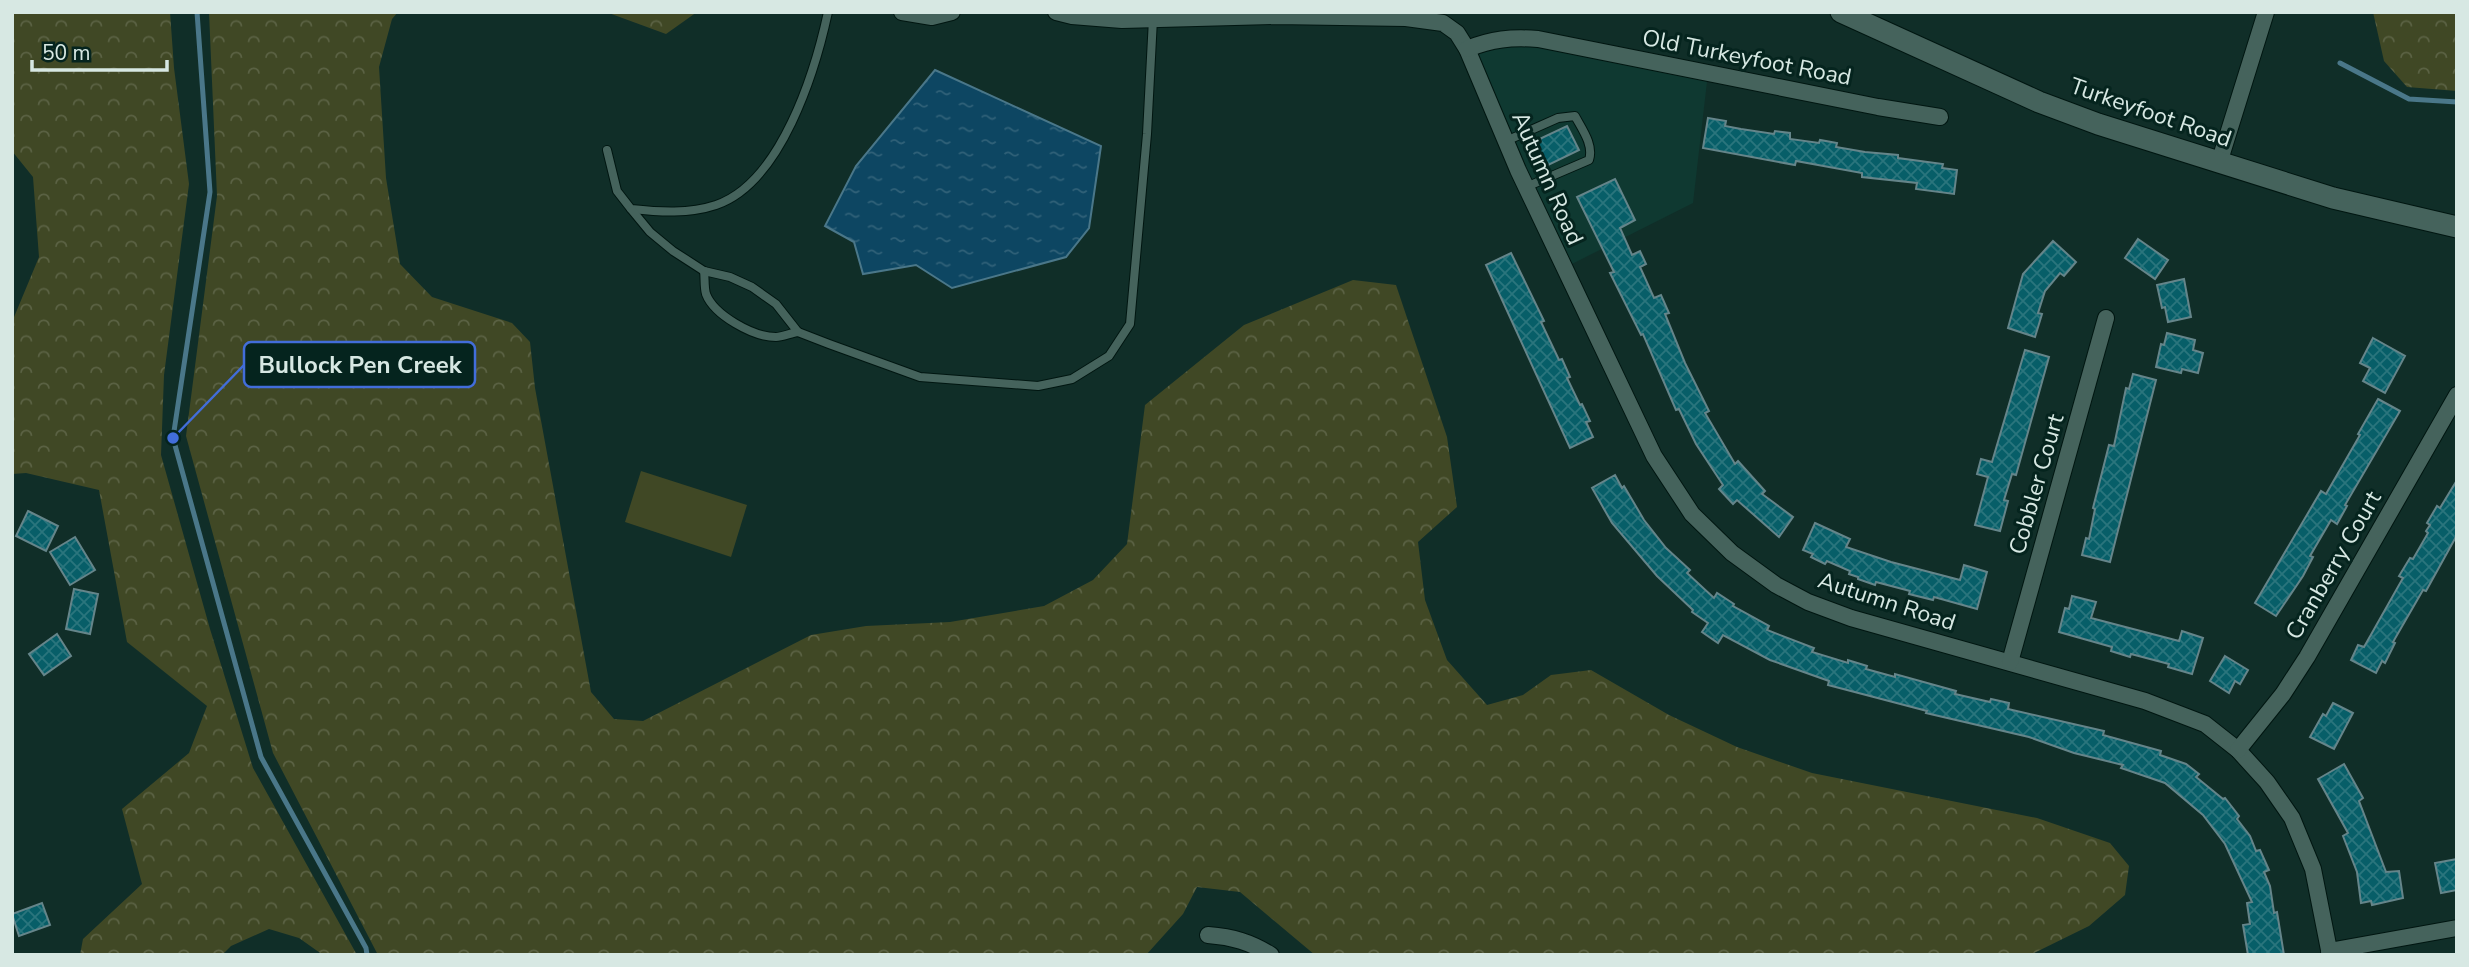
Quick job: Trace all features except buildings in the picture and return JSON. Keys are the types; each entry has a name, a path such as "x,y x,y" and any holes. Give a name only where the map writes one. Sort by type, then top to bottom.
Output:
{"main road":[{"name":"Turkeyfoot Road","path":"1841,12 2039,102 2121,132 2333,198 2457,227"}],"street":[{"path":"902,12 932,18 952,12"},
{"path":"1056,12 1110,19 1276,16 1406,18 1443,23 1457,33 1468,49"},
{"path":"2219,163 2266,12"},
{"name":"Old Turkeyfoot Road","path":"1468,49 1489,40 1510,37 1538,39 1940,117"},
{"name":"Autumn Road","path":"1468,49 1526,187 1654,457 1692,513 1724,545 1776,585 1808,602 1851,618 2145,701 2204,724 2238,750 2267,782 2292,818 2313,869 2329,953"},
{"name":"Cobbler Court","path":"2010,662 2106,318"},
{"name":"Cranberry Court","path":"2238,750 2283,694 2307,657 2457,395"},
{"path":"2329,953 2457,928"},
{"path":"1208,935 1231,936 1251,943 1271,955"}],"lane":[{"path":"631,209 674,213 716,205 743,191 763,169 795,117 820,50 828,12"},
{"path":"607,150 617,191 650,232 704,271 730,277 752,287 776,304 798,332 919,377 1038,386 1072,379 1110,356 1130,324 1147,134 1153,19"},
{"path":"1506,141 1558,118 1575,116 1587,139 1591,155 1589,160 1526,187"},
{"path":"704,271 705,292 715,309 730,321 775,337 798,332"}],"shaded area":[{"path":"1510,37 1708,73 1693,203 1564,268 1467,49"}],"green space":[{"path":"12,12 170,12 174,68 189,184 164,375 161,455 253,768 357,955 323,955 299,938 269,929 231,946 222,955 80,955 83,939 142,884 122,809 189,753 207,706 127,642 99,490 26,473 12,474 12,322 39,257 33,177 12,151"},
{"path":"209,12 398,12 392,19 379,67 386,178 400,264 432,297 512,323 530,342 535,388 591,692 614,719 643,721 811,635 866,626 950,622 1044,606 1093,580 1127,544 1145,405 1244,325 1353,280 1396,285 1447,437 1457,507 1418,542 1425,600 1447,660 1487,705 1523,695 1551,675 1591,670 1669,715 1737,747 1812,773 2037,818 2110,843 2129,866 2125,895 2089,926 2030,955 1315,955 1240,892 1197,887 1183,914 1146,955 378,955 273,753 186,436 217,196"},
{"path":"606,12 697,12 666,34"},
{"path":"2373,12 2457,12 2457,91 2407,87 2384,61"},
{"path":"641,471 747,505 731,557 625,522"}],"water":[{"path":"935,70 1101,146 1089,228 1066,257 952,288 916,265 863,274 854,242 825,226 856,166"}],"waterway":[{"path":"197,12 210,192 173,438 261,757 366,948 367,955"},
{"path":"2340,63 2409,99 2457,102"}],"place":[{"name":"Bullock Pen Creek","path":"173,438"}]}
